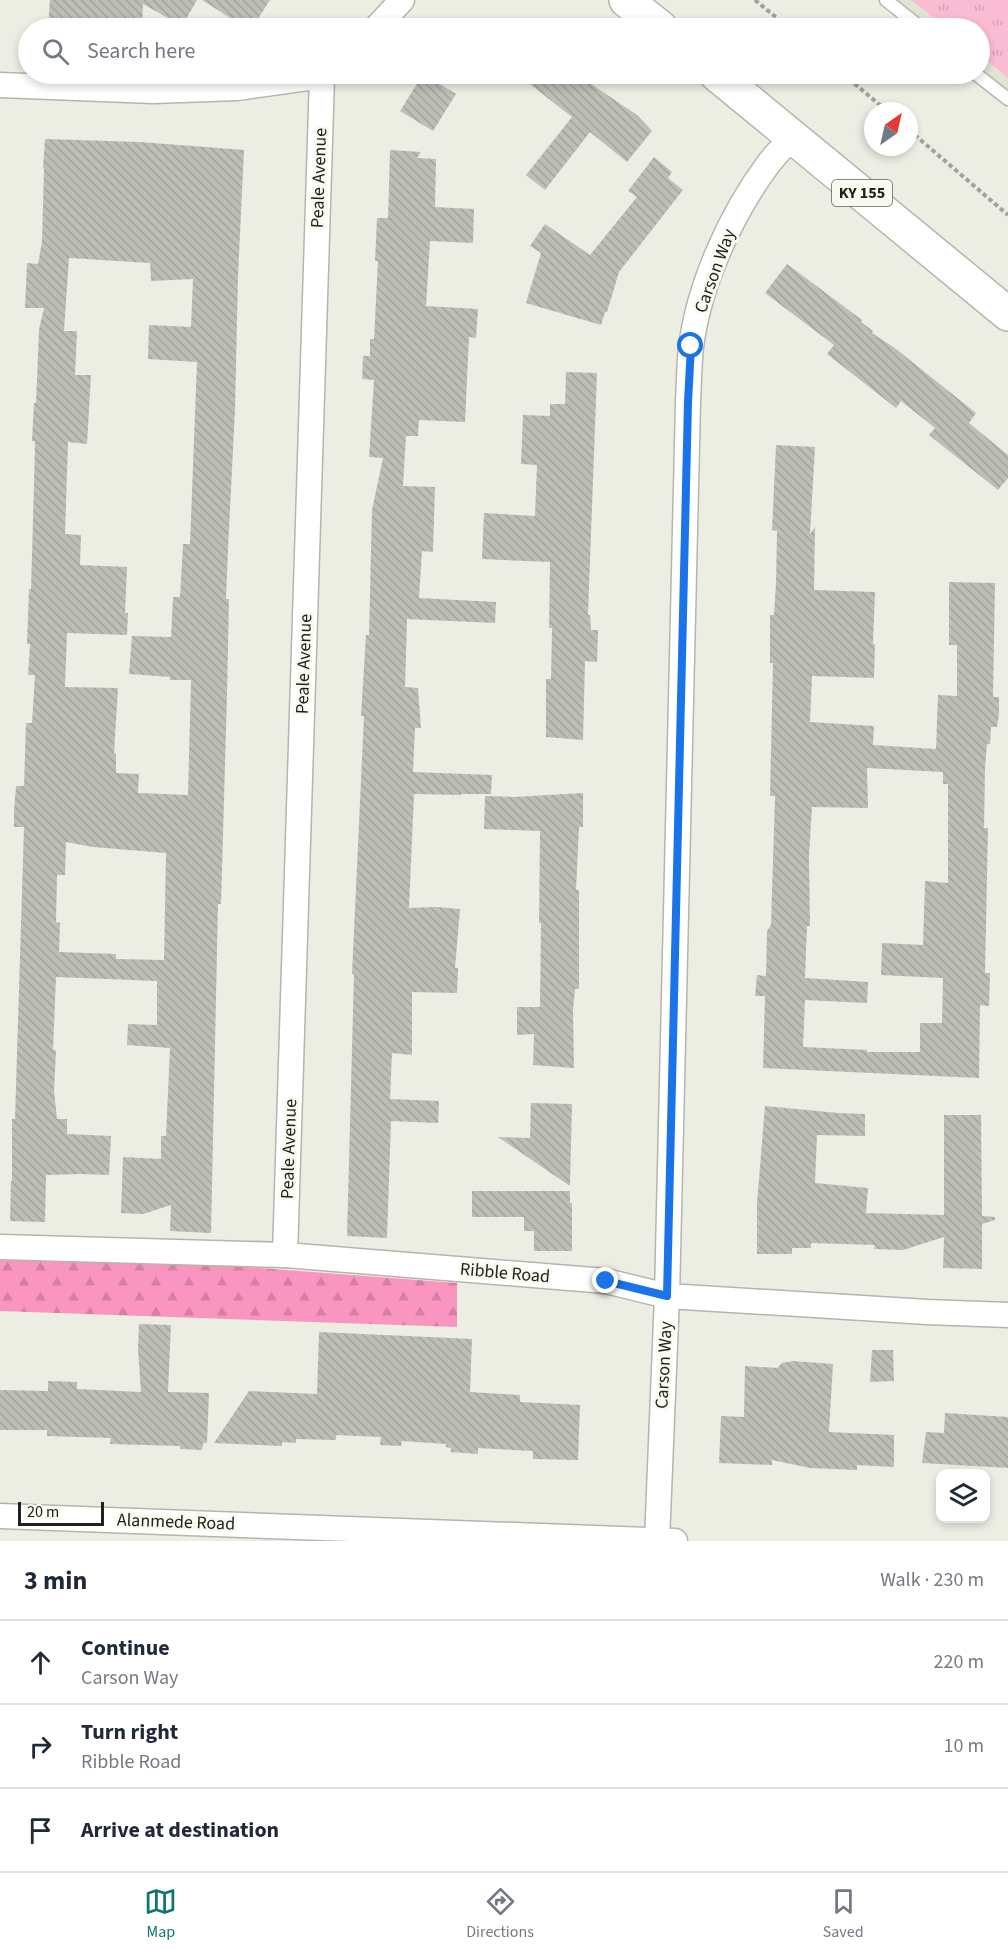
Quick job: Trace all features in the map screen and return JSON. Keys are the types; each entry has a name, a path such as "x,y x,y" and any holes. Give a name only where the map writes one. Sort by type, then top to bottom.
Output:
{"main road":[{"path":"626,0 648,18"},
{"name":"KY 155","path":"729,84 1008,314"}],"street":[{"path":"385,18 402,0"},
{"path":"0,85 153,91 237,88 264,84"},
{"name":"Peale Avenue","path":"285,1256 324,84"},
{"name":"Carson Way","path":"663,1541 691,346 701,300 721,244 751,189 770,162 794,136"},
{"name":"Ribble Road","path":"0,1247 285,1256 606,1281 667,1296 1008,1315"},
{"name":"Alanmede Road","path":"0,1516 663,1541"}],"lane":[{"path":"886,0 908,18"},
{"path":"989,84 1008,99"}],"path":[{"path":"755,0 777,18"},
{"path":"855,84 876,102"},
{"path":"918,138 1008,215"}],"shaded area":[{"path":"890,0 1008,0 1008,96 990,81 990,18 912,18"}],"green space":[{"path":"911,0 1008,0 1008,78 990,63 990,18 934,18"},
{"path":"0,1256 194,1263 457,1283 457,1327 0,1311"}],"building":[{"path":"50,0 197,0 187,18 168,18 143,4 142,18 49,18"},
{"path":"202,0 270,0 258,18 230,18"},
{"path":"417,84 440,84 456,94 433,131 400,111"},
{"path":"530,84 591,84 637,115 652,131 627,162 590,132 545,190 526,175 572,117"},
{"path":"45,139 140,142 244,150 226,599 229,599 227,695 221,904 218,904 211,1233 170,1231 171,1205 143,1214 121,1213 123,1157 161,1159 161,1136 166,1136 170,1048 127,1045 128,1024 157,1025 157,981 56,977 53,1050 56,1050 54,1091 57,1119 67,1119 67,1134 111,1136 109,1175 46,1175 45,1222 10,1221 24,827 14,827 14,811 16,786 24,786 26,723 32,723 35,675 28,675 30,644 27,644 34,485 35,441 32,441 39,329 44,308 25,308 27,263 38,264 42,242","holes":["69,258 150,263 151,281 193,279 191,327 149,325 148,359 197,362 190,544 183,544 180,597 173,597 171,637 132,636 129,674 170,677 170,680 191,680 188,795 138,793 139,774 116,773 116,754 114,754 118,688 65,687 67,633 127,635 128,613 125,613 127,567 80,565 81,535 65,534 68,442 87,444 91,375 75,375 77,331 64,331","66,842 93,847 166,853 164,960 116,959 116,954 59,952 60,923 56,922 57,875 65,875"]},
{"path":"390,150 421,152 417,158 436,159 435,207 474,209 473,243 430,241 426,306 478,309 476,338 469,337 465,422 419,420 418,436 406,436 403,486 435,487 433,552 422,551 419,598 496,602 495,623 407,619 405,687 418,688 421,728 415,728 413,772 492,775 491,794 414,794 409,908 460,909 455,968 458,968 457,993 412,992 412,1055 392,1053 390,1099 439,1101 438,1123 391,1121 387,1238 347,1236 354,974 352,974 364,716 361,716 366,635 369,635 372,510 383,458 369,457 374,380 362,379 363,356 370,356 370,339 374,339 378,261 375,261 377,218 388,218"},
{"path":"654,157 672,172 668,178 683,190 619,272 601,325 526,303 541,253 530,246 545,224 590,255 637,197 628,191"},
{"path":"787,264 862,320 861,322 873,331 872,333 896,349 976,413 969,423 1008,455 1008,478 998,490 929,435 935,428 901,401 896,408 827,354 834,345 765,293"},
{"path":"566,372 597,373 588,615 590,615 591,630 598,630 597,662 585,661 583,740 546,737 546,679 551,679 550,562 482,559 484,513 535,516 537,465 521,464 523,415 550,416 550,404 565,404"},
{"path":"776,445 815,447 810,534 815,527 814,590 875,592 873,644 875,644 874,678 812,676 810,722 874,726 873,745 936,749 938,695 957,696 957,645 949,645 949,582 995,583 993,697 999,697 999,714 997,727 991,727 985,768 984,828 988,828 985,973 990,973 989,1006 980,1005 979,1078 763,1068 765,996 755,996 757,975 766,976 767,931 771,925 775,796 770,796 773,663 770,663 770,615 774,615 777,531 772,530","holes":["867,768 943,772 943,784 948,784 948,883 925,881 923,945 882,943 881,975 943,978 942,1023 920,1023 920,1052 867,1052 867,1050 803,1047 805,1000 867,1003 868,982 805,978 807,926 810,926 809,857 812,807 868,808"]},
{"path":"583,793 583,827 579,827 576,890 579,890 579,989 575,989 573,1010 574,1068 533,1065 534,1034 517,1035 517,1007 540,1007 540,831 484,829 485,796 514,797"},
{"path":"531,1103 572,1104 570,1186 498,1137 530,1138"},
{"path":"765,1106 865,1114 865,1136 817,1135 815,1183 868,1188 866,1213 944,1215 944,1115 981,1115 982,1216 995,1217 995,1220 982,1224 982,1269 943,1268 944,1237 903,1250 874,1249 875,1245 811,1243 811,1248 792,1248 792,1254 757,1254 757,1203"},
{"path":"472,1191 570,1191 572,1251 534,1251 534,1231 524,1231 524,1217 472,1217"},
{"path":"139,1324 171,1325 168,1392 209,1393 207,1443 203,1443 202,1450 180,1449 180,1446 110,1444 111,1438 47,1436 47,1430 0,1430 0,1390 48,1391 48,1381 77,1382 77,1389 141,1392"},
{"path":"319,1332 472,1339 470,1392 520,1395 520,1402 580,1405 578,1460 533,1459 533,1451 478,1448 478,1454 451,1452 451,1448 446,1447 446,1444 402,1441 401,1446 380,1445 381,1437 336,1435 336,1440 296,1439 296,1443 282,1442 282,1446 214,1443 249,1391 317,1394"},
{"path":"872,1350 893,1350 894,1381 870,1382"},
{"path":"793,1361 833,1364 829,1432 894,1435 894,1467 857,1465 857,1470 810,1468 772,1460 772,1465 719,1463 721,1416 744,1417 745,1366 777,1368 782,1363"},
{"path":"945,1413 1008,1417 1008,1468 922,1463 926,1432 944,1433"}],"route":[{"path":"606,1281 667,1296 691,346"}]}
